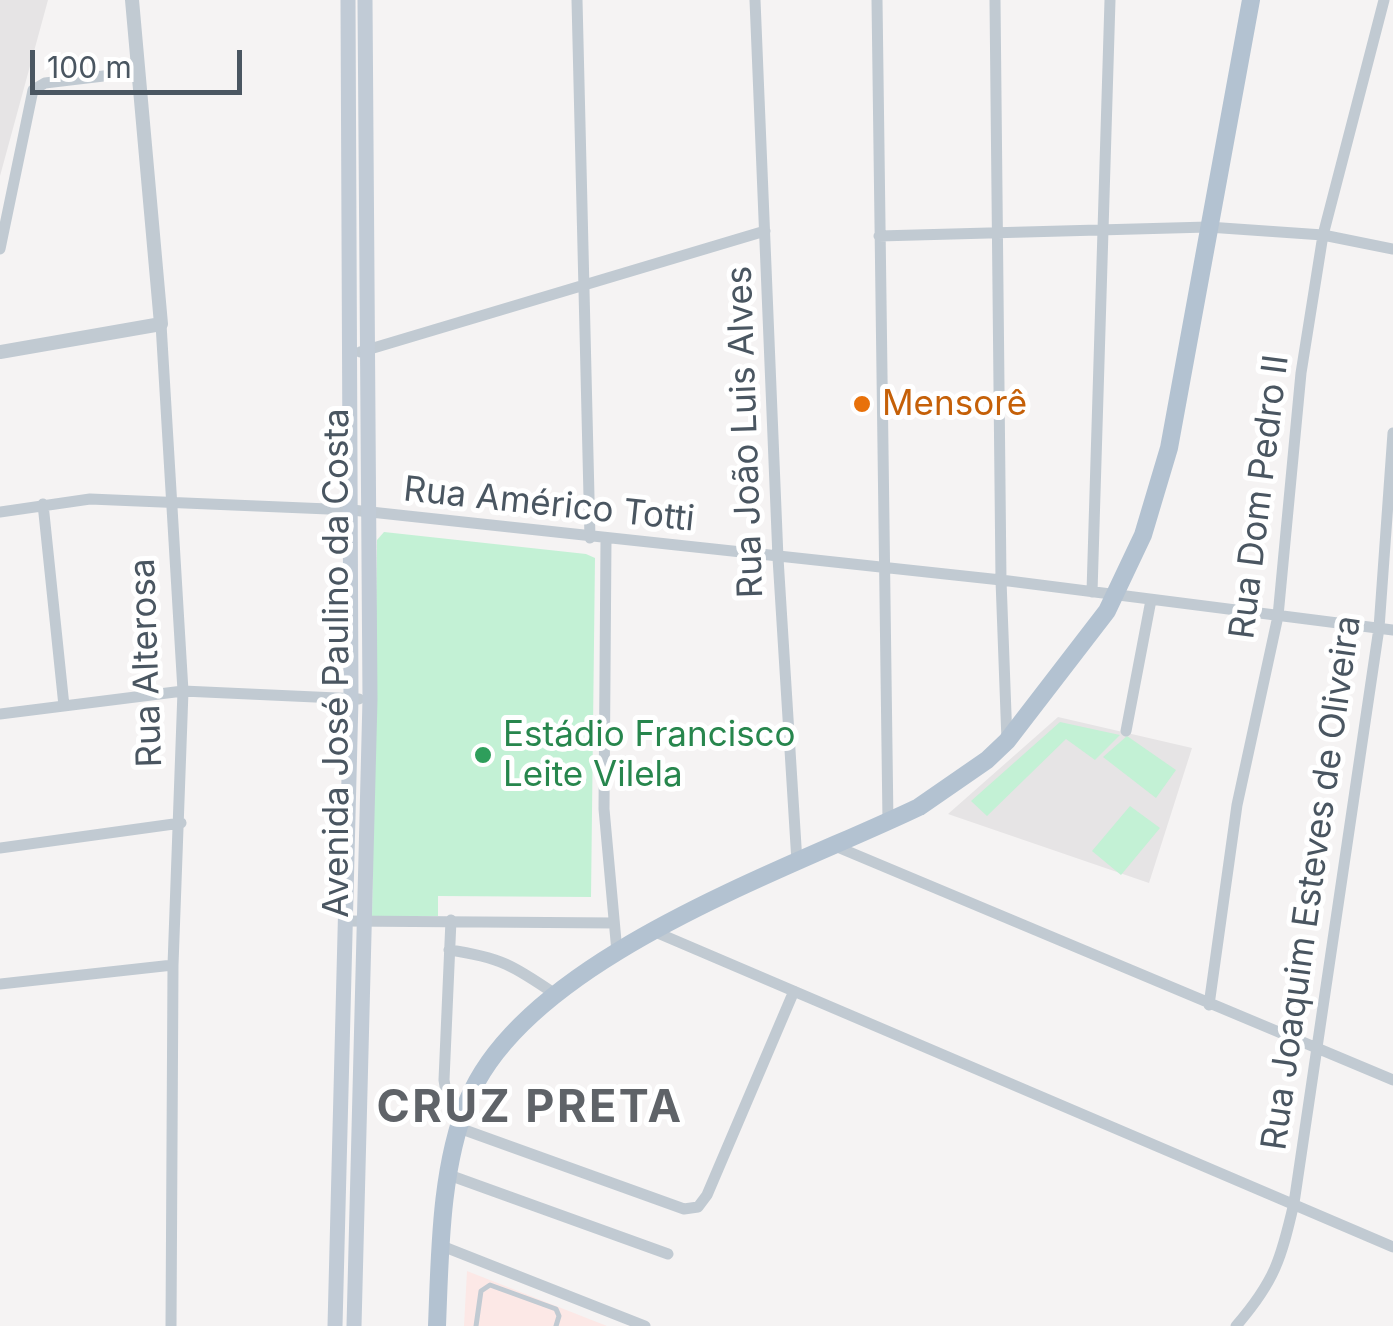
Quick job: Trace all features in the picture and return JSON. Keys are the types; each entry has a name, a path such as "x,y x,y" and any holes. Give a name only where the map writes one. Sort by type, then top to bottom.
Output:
{"main road":[{"name":"Avenida José Paulino da Costa","path":"335,1326 351,698 348,0"},
{"name":"Avenida José Paulino da Costa","path":"354,1326 370,698 365,0"},
{"path":"437,1326 442,1246 459,1128 470,1097 530,1015 555,994 653,931 888,822 948,789 1007,741 1070,662 1117,594 1143,535 1168,448 1251,0"},
{"path":"349,70 366,68"}],"street":[{"name":"Rua Alterosa","path":"132,0 161,324 183,691 174,964 170,1326"},
{"path":"577,0 590,538"},
{"name":"Rua João Luis Alves","path":"755,0 778,558 797,862"},
{"path":"876,0 888,822"},
{"path":"995,0 1000,580 1007,741"},
{"path":"1092,592 1110,0"},
{"name":"Rua Dom Pedro II","path":"1209,1004 1238,805 1278,616 1301,373 1323,236 1384,0"},
{"path":"0,249 33,90 46,82 137,72"},
{"path":"879,236 1208,227 1323,236 1393,248"},
{"path":"351,353 583,288 765,231"},
{"path":"0,352 161,324"},
{"name":"Rua Joaquim Esteves de Oliveira","path":"1236,1326 1263,1296 1282,1256 1294,1202 1379,628 1393,433"},
{"name":"Rua Américo Totti","path":"0,512 90,500 352,510 1152,600"},
{"path":"43,504 64,706"},
{"path":"606,539 604,775 617,952"},
{"path":"1126,731 1152,600 1393,630"},
{"path":"0,714 183,691 370,698"},
{"path":"0,848 181,823"},
{"path":"836,846 1393,1080"},
{"path":"451,920 444,1080 459,1128 691,1210 707,1195 794,990"},
{"path":"346,921 614,923"},
{"path":"653,931 1393,1246"},
{"path":"450,950 511,964 555,994"},
{"path":"0,984 174,964"},
{"path":"450,1175 668,1254"},
{"path":"442,1246 645,1326"}],"lane":[{"path":"476,1326 480,1291 490,1285 556,1310 560,1316 556,1326"}],"shaded area":[{"path":"0,0 48,0 0,176"},
{"path":"1058,717 1192,748 1149,883 948,814"},
{"path":"467,1271 607,1326 464,1326"}],"green space":[{"name":"Estádio Francisco Leite Vilela","path":"384,532 595,558 591,897 438,896 438,916 372,916 377,540"},
{"path":"1060,722 1120,735 1095,760 1066,739 987,816 971,801"},
{"path":"1127,736 1176,770 1156,798 1103,757"},
{"path":"1130,806 1160,828 1121,875 1092,851"}],"place":[{"name":"Mensorê","path":"862,404"},
{"name":"Estádio Francisco Leite Vilela","path":"483,755"}],"district":[{"name":"CRUZ PRETA","path":"530,1108"}]}
